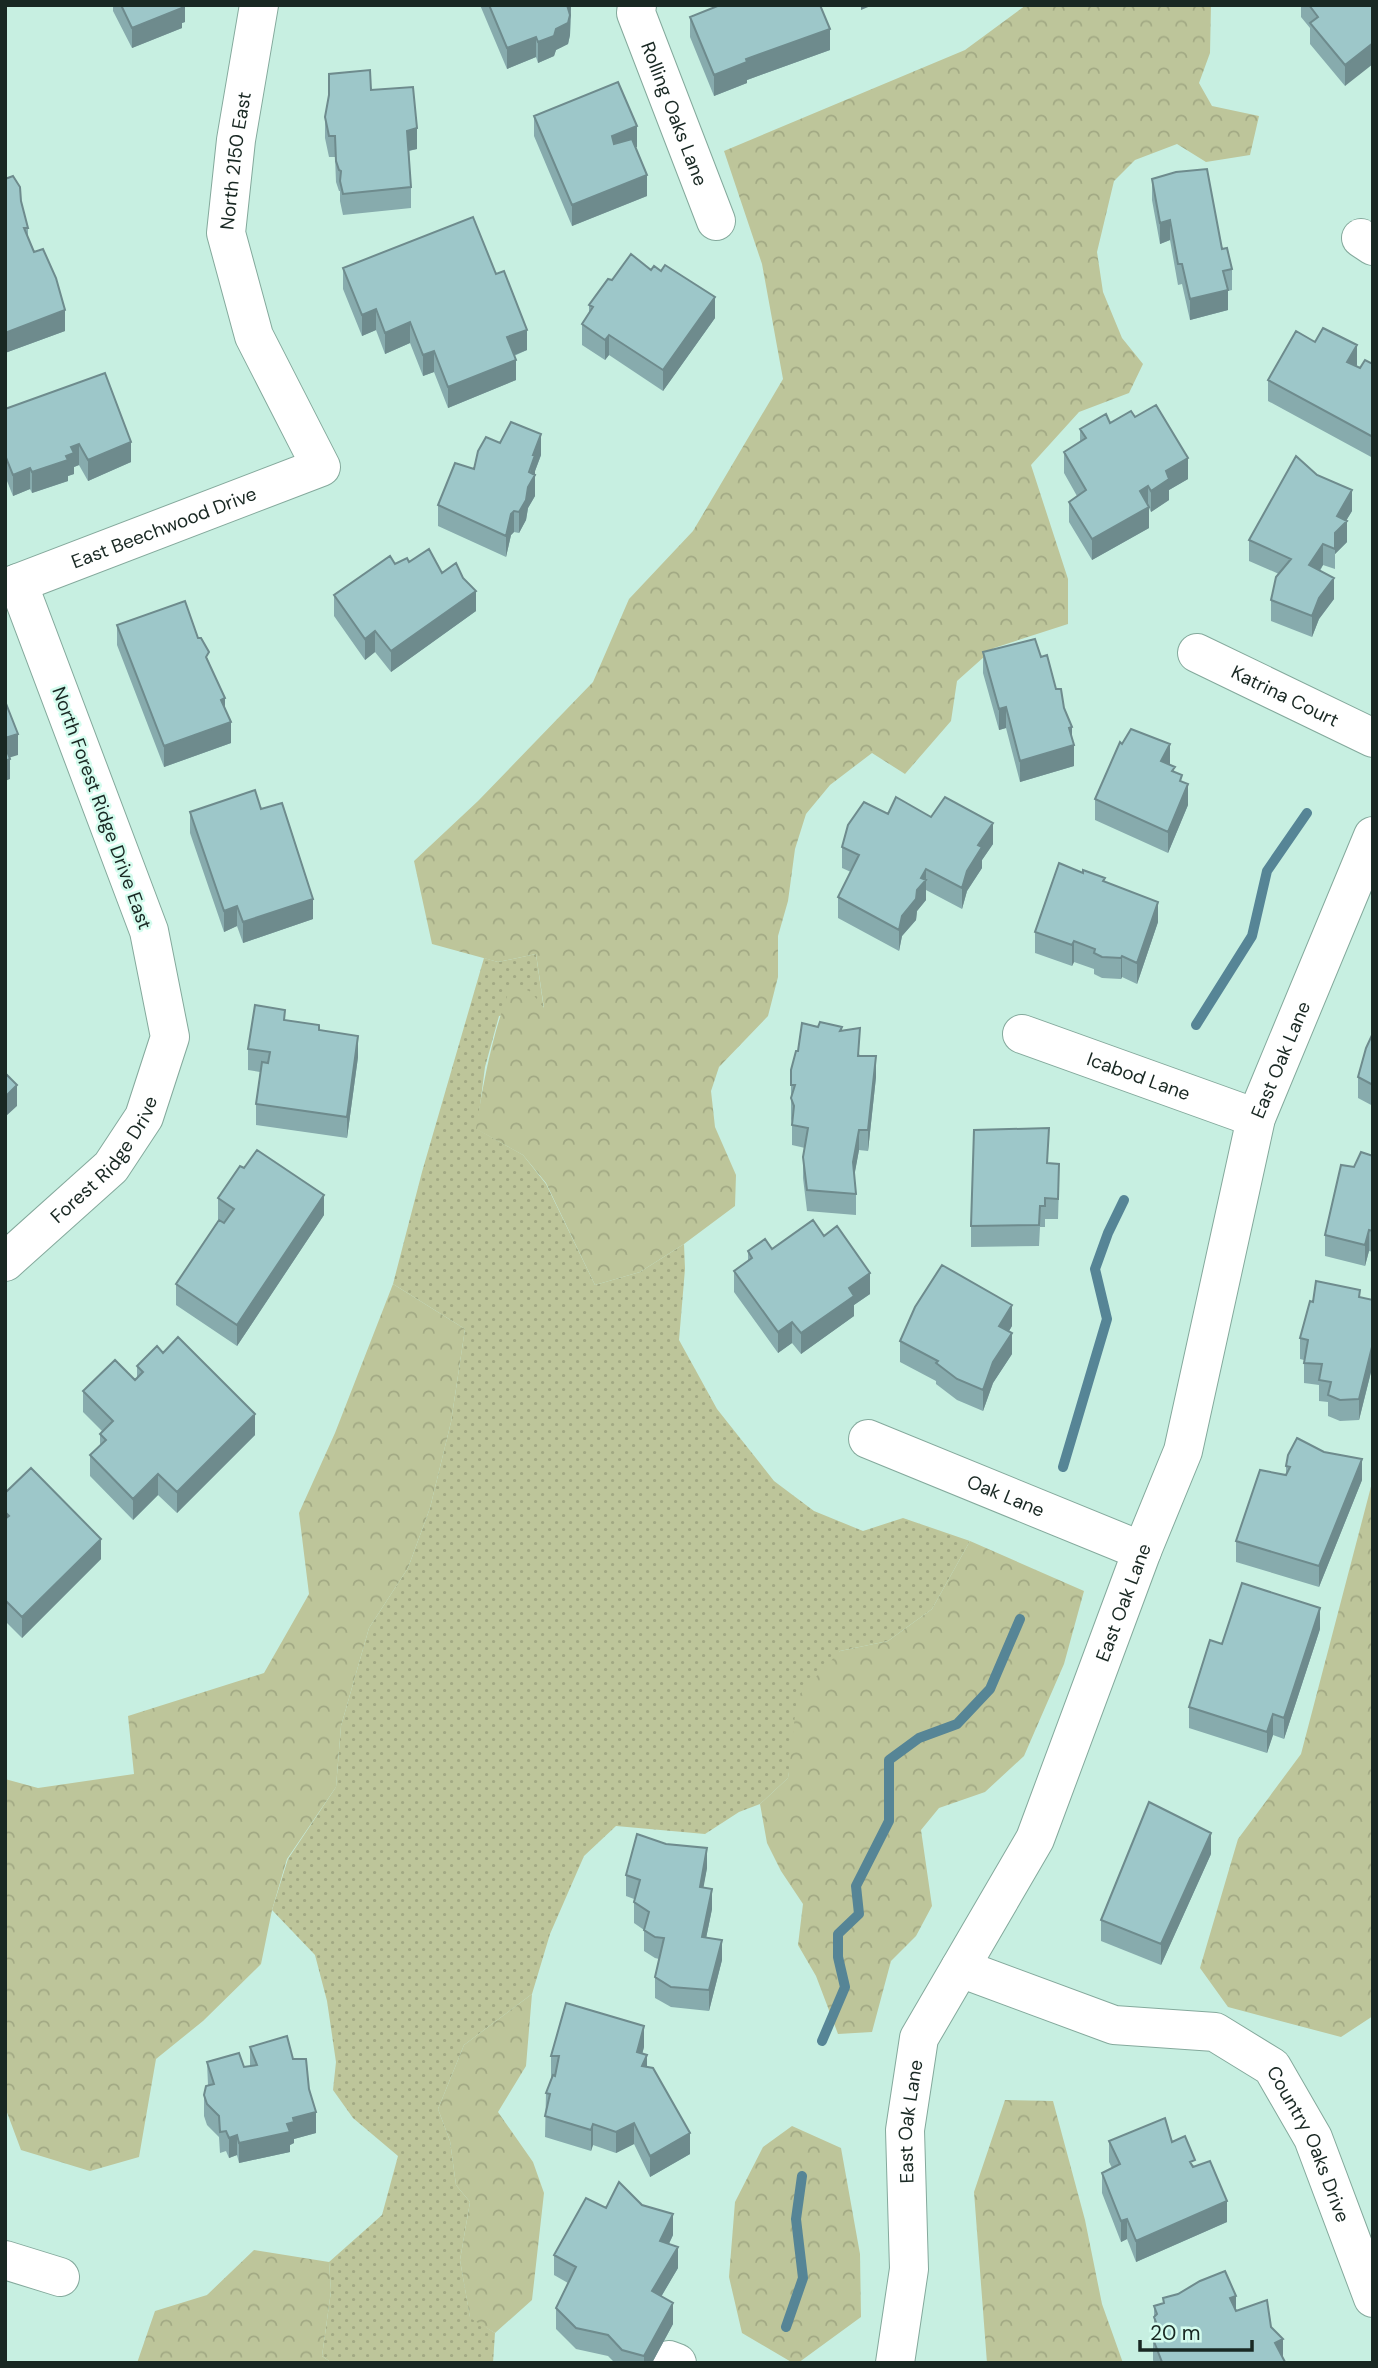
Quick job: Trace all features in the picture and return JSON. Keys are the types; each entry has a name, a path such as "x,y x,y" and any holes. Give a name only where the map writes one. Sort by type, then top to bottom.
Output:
{"street":[{"name":"North 2150 East","path":"259,5 236,139 226,233 254,335 321,467"},
{"name":"Rolling Oaks Lane","path":"637,5 636,13 716,221"},
{"name":"East Beechwood Drive","path":"12,586 321,467"},
{"name":"North Forest Ridge Drive East","path":"12,586 149,931 170,1037"},
{"name":"Katrina Court","path":"1197,653 1373,738"},
{"name":"East Oak Lane","path":"895,2363 909,2269 905,2130 919,2038 1035,1839 1142,1551 1183,1451 1256,1118 1373,836"},
{"name":"Icabod Lane","path":"1022,1034 1256,1118"},
{"name":"Forest Ridge Drive","path":"5,1262 111,1167 144,1117 170,1037"},
{"name":"Oak Lane","path":"869,1440 1142,1551"},
{"name":"Country Oaks Drive","path":"960,1968 1114,2025 1216,2032 1272,2067 1313,2138 1373,2298"},
{"path":"5,2260 60,2277"}],"green space":[{"path":"1026,5 1211,5 1210,53 1199,83 1212,106 1259,116 1250,155 1206,162 1177,144 1135,160 1114,181 1097,252 1103,292 1122,338 1143,364 1129,393 1079,412 1031,465 1068,579 1068,624 994,648 957,681 951,721 905,774 872,753 830,785 806,814 795,849 788,901 778,936 778,977 768,1016 719,1067 711,1091 715,1127 736,1175 735,1206 684,1244 640,1272 595,1285 546,1183 523,1155 476,1129 490,1055 512,983 531,992 544,1008 536,954 498,962 432,944 414,861 478,801 593,682 629,599 693,531 783,379 762,264 724,151 965,50"},
{"path":"536,954 544,1010 499,1016 485,1067 477,1129 523,1155 546,1184 595,1285 640,1272 684,1244 685,1269 679,1340 717,1409 774,1481 814,1511 863,1531 903,1518 970,1541 932,1609 888,1641 840,1651 794,1741 788,1778 760,1804 739,1812 705,1834 616,1826 584,1856 550,1934 532,1994 464,2045 438,2109 450,2141 456,2185 470,2202 460,2260 470,2317 495,2333 493,2363 332,2363 322,2356 331,2291 329,2262 382,2215 398,2156 353,2118 333,2090 336,2062 327,2001 315,1955 272,1910 288,1859 336,1787 341,1726 369,1628 408,1568 430,1508 451,1422 465,1329 393,1284 422,1172 484,958 498,962"},
{"path":"393,1284 465,1329 451,1422 430,1508 408,1568 369,1628 341,1726 336,1787 287,1859 272,1910 261,1964 203,2021 156,2059 139,2157 90,2171 21,2150 5,2107 5,1779 38,1788 134,1774 128,1716 264,1673 309,1594 299,1513 335,1433"},
{"path":"1373,1479 1373,2016 1341,2037 1228,2007 1200,1968 1238,1839 1301,1754"},
{"path":"970,1541 1084,1591 1064,1664 1024,1756 985,1792 939,1808 921,1830 932,1906 916,1936 891,1961 872,2032 838,2034 816,1976 798,1945 803,1904 781,1871 767,1843 760,1804 788,1778 797,1697 840,1651 888,1641 932,1609"},
{"path":"532,1994 526,2066 498,2112 533,2162 544,2193 532,2300 495,2333 470,2318 460,2260 470,2202 456,2185 450,2141 438,2109 464,2045"},
{"path":"1005,2100 1053,2101 1085,2220 1102,2304 1123,2363 987,2363 974,2192"},
{"path":"792,2126 841,2148 860,2254 861,2317 798,2363 793,2363 742,2333 729,2277 735,2202 763,2147"},
{"path":"254,2250 329,2262 331,2291 322,2356 332,2363 137,2363 155,2311 207,2295"}],"building":[{"path":"121,5 181,5 182,8 132,28"},
{"path":"489,5 567,5 570,15 568,23 556,29 554,36 538,42 536,37 507,48"},
{"path":"720,5 820,5 830,29 746,59 747,62 714,75 690,17"},
{"path":"1309,5 1373,5 1373,43 1345,65 1310,23 1318,17"},
{"path":"370,70 371,90 413,87 417,128 407,131 411,187 343,194 341,171 336,161 335,136 329,136 325,117 329,74"},
{"path":"618,82 637,126 612,136 614,144 632,139 647,175 572,205 534,116"},
{"path":"1207,169 1222,249 1227,248 1232,269 1223,271 1228,290 1190,299 1182,264 1178,264 1170,220 1160,223 1152,179 1176,172"},
{"path":"13,176 20,187 28,228 24,228 34,252 43,249 56,278 65,310 5,333 5,179"},
{"path":"473,217 496,274 504,271 527,330 507,337 516,360 448,387 434,351 423,355 410,322 385,333 376,309 362,315 343,268"},
{"path":"631,254 651,270 654,266 661,271 665,265 715,297 663,370 609,335 605,340 582,324 593,307 589,305"},
{"path":"1323,328 1357,345 1347,362 1360,368 1365,360 1373,364 1373,437 1268,380 1296,331 1315,342"},
{"path":"105,373 131,442 88,460 79,444 71,447 74,453 66,456 68,460 32,472 30,468 13,475 5,455 5,409"},
{"path":"1156,405 1188,458 1166,471 1169,479 1151,491 1148,486 1140,491 1149,507 1092,539 1069,502 1086,490 1064,452 1086,438 1080,429 1106,414 1110,423 1131,411 1135,417"},
{"path":"511,422 541,434 529,472 535,475 519,512 514,511 511,514 506,536 438,505 455,463 474,469 478,451 486,437 500,443"},
{"path":"1296,456 1317,475 1352,490 1337,516 1347,521 1335,533 1335,549 1323,544 1309,565 1334,578 1319,598 1312,616 1271,600 1276,577 1291,559 1249,540"},
{"path":"429,549 442,573 456,563 463,578 476,591 391,651 375,631 365,639 334,595 390,556 395,564 407,558 409,562"},
{"path":"185,601 198,638 201,638 209,652 206,657 225,698 221,700 231,722 164,746 117,625"},
{"path":"1035,639 1041,657 1047,655 1056,689 1061,689 1064,708 1072,727 1069,728 1074,745 1020,761 1006,707 999,709 983,652"},
{"path":"5,701 18,734 5,738"},
{"path":"1131,729 1170,744 1161,761 1175,767 1172,771 1182,775 1180,781 1188,784 1168,832 1095,799 1120,742 1122,744"},
{"path":"5,746 10,759 5,761"},
{"path":"255,790 261,809 282,803 313,899 243,922 237,906 224,911 190,812"},
{"path":"896,797 931,817 945,797 993,823 978,845 982,847 967,871 962,888 926,869 921,878 926,880 917,890 916,899 902,916 899,930 838,897 859,855 842,847 848,825 864,802 888,814"},
{"path":"1059,863 1105,878 1103,881 1158,902 1137,963 1122,956 1102,957 1094,953 1095,949 1074,941 1072,945 1035,932"},
{"path":"255,1005 285,1010 284,1020 319,1025 319,1030 358,1036 347,1117 256,1104 262,1062 268,1063 270,1052 248,1049"},
{"path":"820,1022 842,1027 840,1031 860,1028 858,1056 876,1056 868,1130 859,1130 853,1162 856,1194 807,1190 803,1157 808,1128 792,1125 794,1106 791,1098 795,1085 791,1085 791,1070 798,1051 802,1023 818,1027"},
{"path":"1373,1033 1373,1085 1358,1077"},
{"path":"5,1073 17,1085 5,1097"},
{"path":"1049,1128 1047,1163 1059,1164 1058,1199 1045,1198 1045,1206 1040,1206 1039,1225 971,1226 974,1130"},
{"path":"257,1150 324,1195 237,1325 176,1284 219,1220 224,1223 234,1209 218,1198 240,1166 244,1168"},
{"path":"1361,1152 1373,1156 1373,1231 1369,1230 1365,1245 1325,1235 1341,1165 1354,1167"},
{"path":"813,1220 824,1236 837,1226 870,1273 849,1288 854,1296 801,1333 792,1322 778,1332 734,1271 752,1258 748,1251 765,1239 772,1249"},
{"path":"942,1265 1012,1305 999,1326 1012,1333 993,1362 983,1390 957,1379 936,1363 938,1361 900,1341 915,1307"},
{"path":"1316,1281 1360,1290 1359,1297 1373,1300 1373,1343 1359,1399 1340,1400 1328,1395 1331,1382 1319,1380 1322,1364 1304,1363 1308,1340 1300,1338 1310,1301 1313,1302"},
{"path":"178,1337 255,1414 177,1492 158,1474 133,1499 90,1455 106,1440 100,1434 113,1421 83,1391 115,1360 135,1380 143,1372 137,1366 157,1346 163,1353"},
{"path":"1297,1438 1324,1452 1362,1459 1319,1566 1236,1541 1260,1470 1286,1475 1290,1467 1286,1466 1288,1455"},
{"path":"31,1468 101,1539 22,1617 5,1600 5,1519 9,1516 5,1512 5,1493"},
{"path":"1242,1583 1320,1608 1284,1718 1273,1714 1267,1732 1189,1707 1210,1640 1222,1644"},
{"path":"1149,1802 1211,1833 1161,1944 1101,1920"},
{"path":"637,1834 666,1844 707,1848 700,1887 712,1889 702,1937 722,1940 709,1990 671,1987 655,1977 664,1938 655,1937 644,1930 649,1912 634,1902 640,1880 626,1875"},
{"path":"566,2003 644,2026 637,2052 647,2055 642,2066 653,2068 690,2133 650,2156 634,2123 616,2132 593,2124 591,2130 545,2116 550,2094 546,2093 553,2075 555,2076 559,2056 551,2056"},
{"path":"287,2036 293,2059 306,2059 309,2089 316,2112 293,2118 294,2122 287,2124 290,2132 239,2143 237,2135 229,2138 226,2131 220,2132 219,2116 207,2104 204,2095 206,2086 214,2084 207,2062 239,2053 244,2067 257,2065 250,2047"},
{"path":"1165,2118 1172,2142 1185,2136 1195,2160 1190,2162 1193,2167 1210,2161 1227,2201 1136,2241 1127,2219 1121,2221 1102,2173 1120,2164 1109,2141"},
{"path":"619,2182 642,2205 673,2214 660,2241 678,2247 652,2291 673,2303 644,2356 622,2350 608,2335 576,2328 556,2308 576,2267 554,2255 586,2198 606,2208"},
{"path":"1225,2271 1236,2296 1230,2298 1236,2311 1267,2300 1271,2327 1283,2339 1275,2343 1285,2362 1162,2362 1153,2339 1159,2330 1154,2317 1157,2314 1154,2306 1164,2303 1163,2298 1178,2294"}],"waterway":[{"path":"1196,1025 1252,936 1267,871 1307,813"},
{"path":"1063,1467 1107,1319 1095,1269 1124,1200"},
{"path":"822,2041 845,1987 838,1957 838,1934 859,1914 856,1886 889,1821 889,1760 919,1738 957,1724 990,1689 1020,1619"},
{"path":"786,2327 803,2278 796,2219 802,2176"}]}
